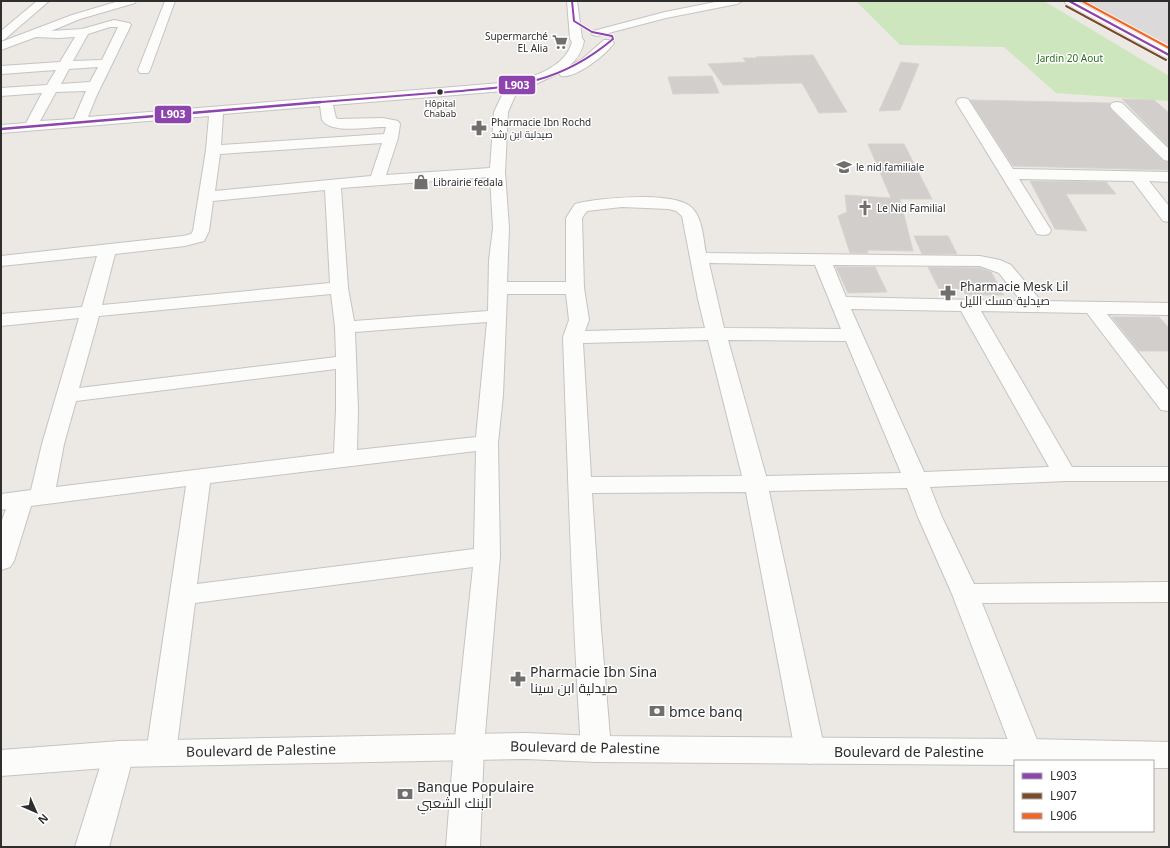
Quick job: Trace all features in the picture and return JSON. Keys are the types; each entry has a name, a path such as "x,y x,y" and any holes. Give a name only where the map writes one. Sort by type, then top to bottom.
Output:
{"street":[{"path":"1,37 44,1"},
{"path":"1,46 40,34 76,17 130,1"},
{"path":"144,70 170,1"},
{"path":"536,80 571,59 578,49 572,1"},
{"path":"577,39 594,32 737,1"},
{"path":"1069,1 1167,53"},
{"path":"577,39 588,44 610,41 665,16"},
{"path":"1,143 4,129 513,86 550,77 574,68 596,54 610,41 612,36 594,32 574,21"},
{"path":"40,34 83,32 110,24 125,25 84,107 80,122"},
{"path":"31,126 50,89 83,32"},
{"path":"38,46 40,34"},
{"path":"3,94 30,57"},
{"path":"1,70 105,63"},
{"path":"3,94 95,86"},
{"path":"463,847 469,746 487,556 487,443 497,316 498,260 501,228 497,172 501,112 504,102 513,86"},
{"path":"486,89 501,112"},
{"path":"326,101 330,122 342,124 393,124 391,138 377,180"},
{"path":"964,102 1043,230"},
{"path":"1116,106 1169,157"},
{"path":"1,261 194,239 198,237 201,231 213,150 216,110"},
{"path":"213,150 391,138"},
{"path":"206,197 377,180 497,172"},
{"path":"1008,174 1169,177"},
{"path":"1137,176 1169,217"},
{"path":"333,185 338,288 345,327 347,410 345,458"},
{"path":"596,748 579,485 573,338 579,320 576,288 574,218 581,208 590,205 650,203 671,204 684,208 690,216 698,258 716,334 756,484 810,751"},
{"path":"1,561 22,499 53,444 68,396 89,312 108,249"},
{"path":"698,258 823,261 966,261 994,264 1009,273 1035,306"},
{"path":"823,261 839,303 916,480 930,517 965,594 1027,752"},
{"path":"1,320 338,288"},
{"path":"498,288 576,288"},
{"path":"839,303 1169,309"},
{"path":"968,306 1065,474"},
{"path":"1093,308 1169,405"},
{"path":"345,327 497,316"},
{"path":"573,338 716,334 853,335"},
{"path":"68,396 346,362"},
{"path":"22,499 345,458 487,443"},
{"path":"579,485 756,484 1065,474 1169,474"},
{"path":"161,753 199,476"},
{"path":"183,595 487,556"},
{"path":"965,594 1169,592"},
{"name":"Boulevard de Palestine","path":"1,763 119,754 469,746 1169,755"},
{"path":"92,847 119,754"}],"shaded area":[{"path":"1085,1 1169,1 1169,45"}],"green space":[{"name":"Jardin 20 Aout","path":"856,1 1044,1 1169,76 1169,101 1056,93 1004,47 900,45"}],"building":[{"path":"813,55 847,112 819,113 802,83 723,85 708,64 746,62 743,58"},
{"path":"901,62 919,64 900,110 879,111"},
{"path":"712,76 719,93 673,94 668,77"},
{"path":"1122,99 1154,100 1169,113 1169,147"},
{"path":"970,100 1110,103 1109,107 1111,110 1163,161 1169,162 1169,170 1013,166"},
{"path":"868,144 904,144 932,199 900,199 913,251 867,250 868,253 850,253 838,216 847,212 845,195 891,198"},
{"path":"1030,181 1106,182 1116,194 1066,194 1087,231 1055,229"},
{"path":"914,236 948,236 957,254 922,254"},
{"path":"836,267 875,267 887,292 848,293"},
{"path":"928,267 980,268 991,272 1004,295 966,295 962,289 939,289"},
{"path":"1112,317 1159,317 1169,328 1169,351 1139,351"}],"transit line":[{"name":"L903","path":"1,129 513,86 542,79 567,70 590,57 613,39 612,36 592,32 574,21 572,1"},
{"name":"L903","path":"1069,1 1169,55"},
{"name":"L906","path":"1082,1 1169,48"},
{"name":"L907","path":"1066,6 1166,60"}],"place":[{"name":"Supermarché EL Alia","path":"560,42"},
{"name":"Hôpital Chabab","path":"440,92"},
{"name":"Pharmacie Ibn Rochd صيدلية ابن رشد","path":"479,128"},
{"name":"le nid familiale","path":"844,167"},
{"name":"Librairie fedala","path":"421,182"},
{"name":"Le Nid Familial","path":"865,208"},
{"name":"Pharmacie Mesk Lil صيدلية مسك الليل","path":"948,293"},
{"name":"Pharmacie Ibn Sina صيدلية ابن سينا","path":"518,679"},
{"name":"bmce banq","path":"657,711"},
{"name":"Banque Populaire البنك الشعبي","path":"405,794"}]}
